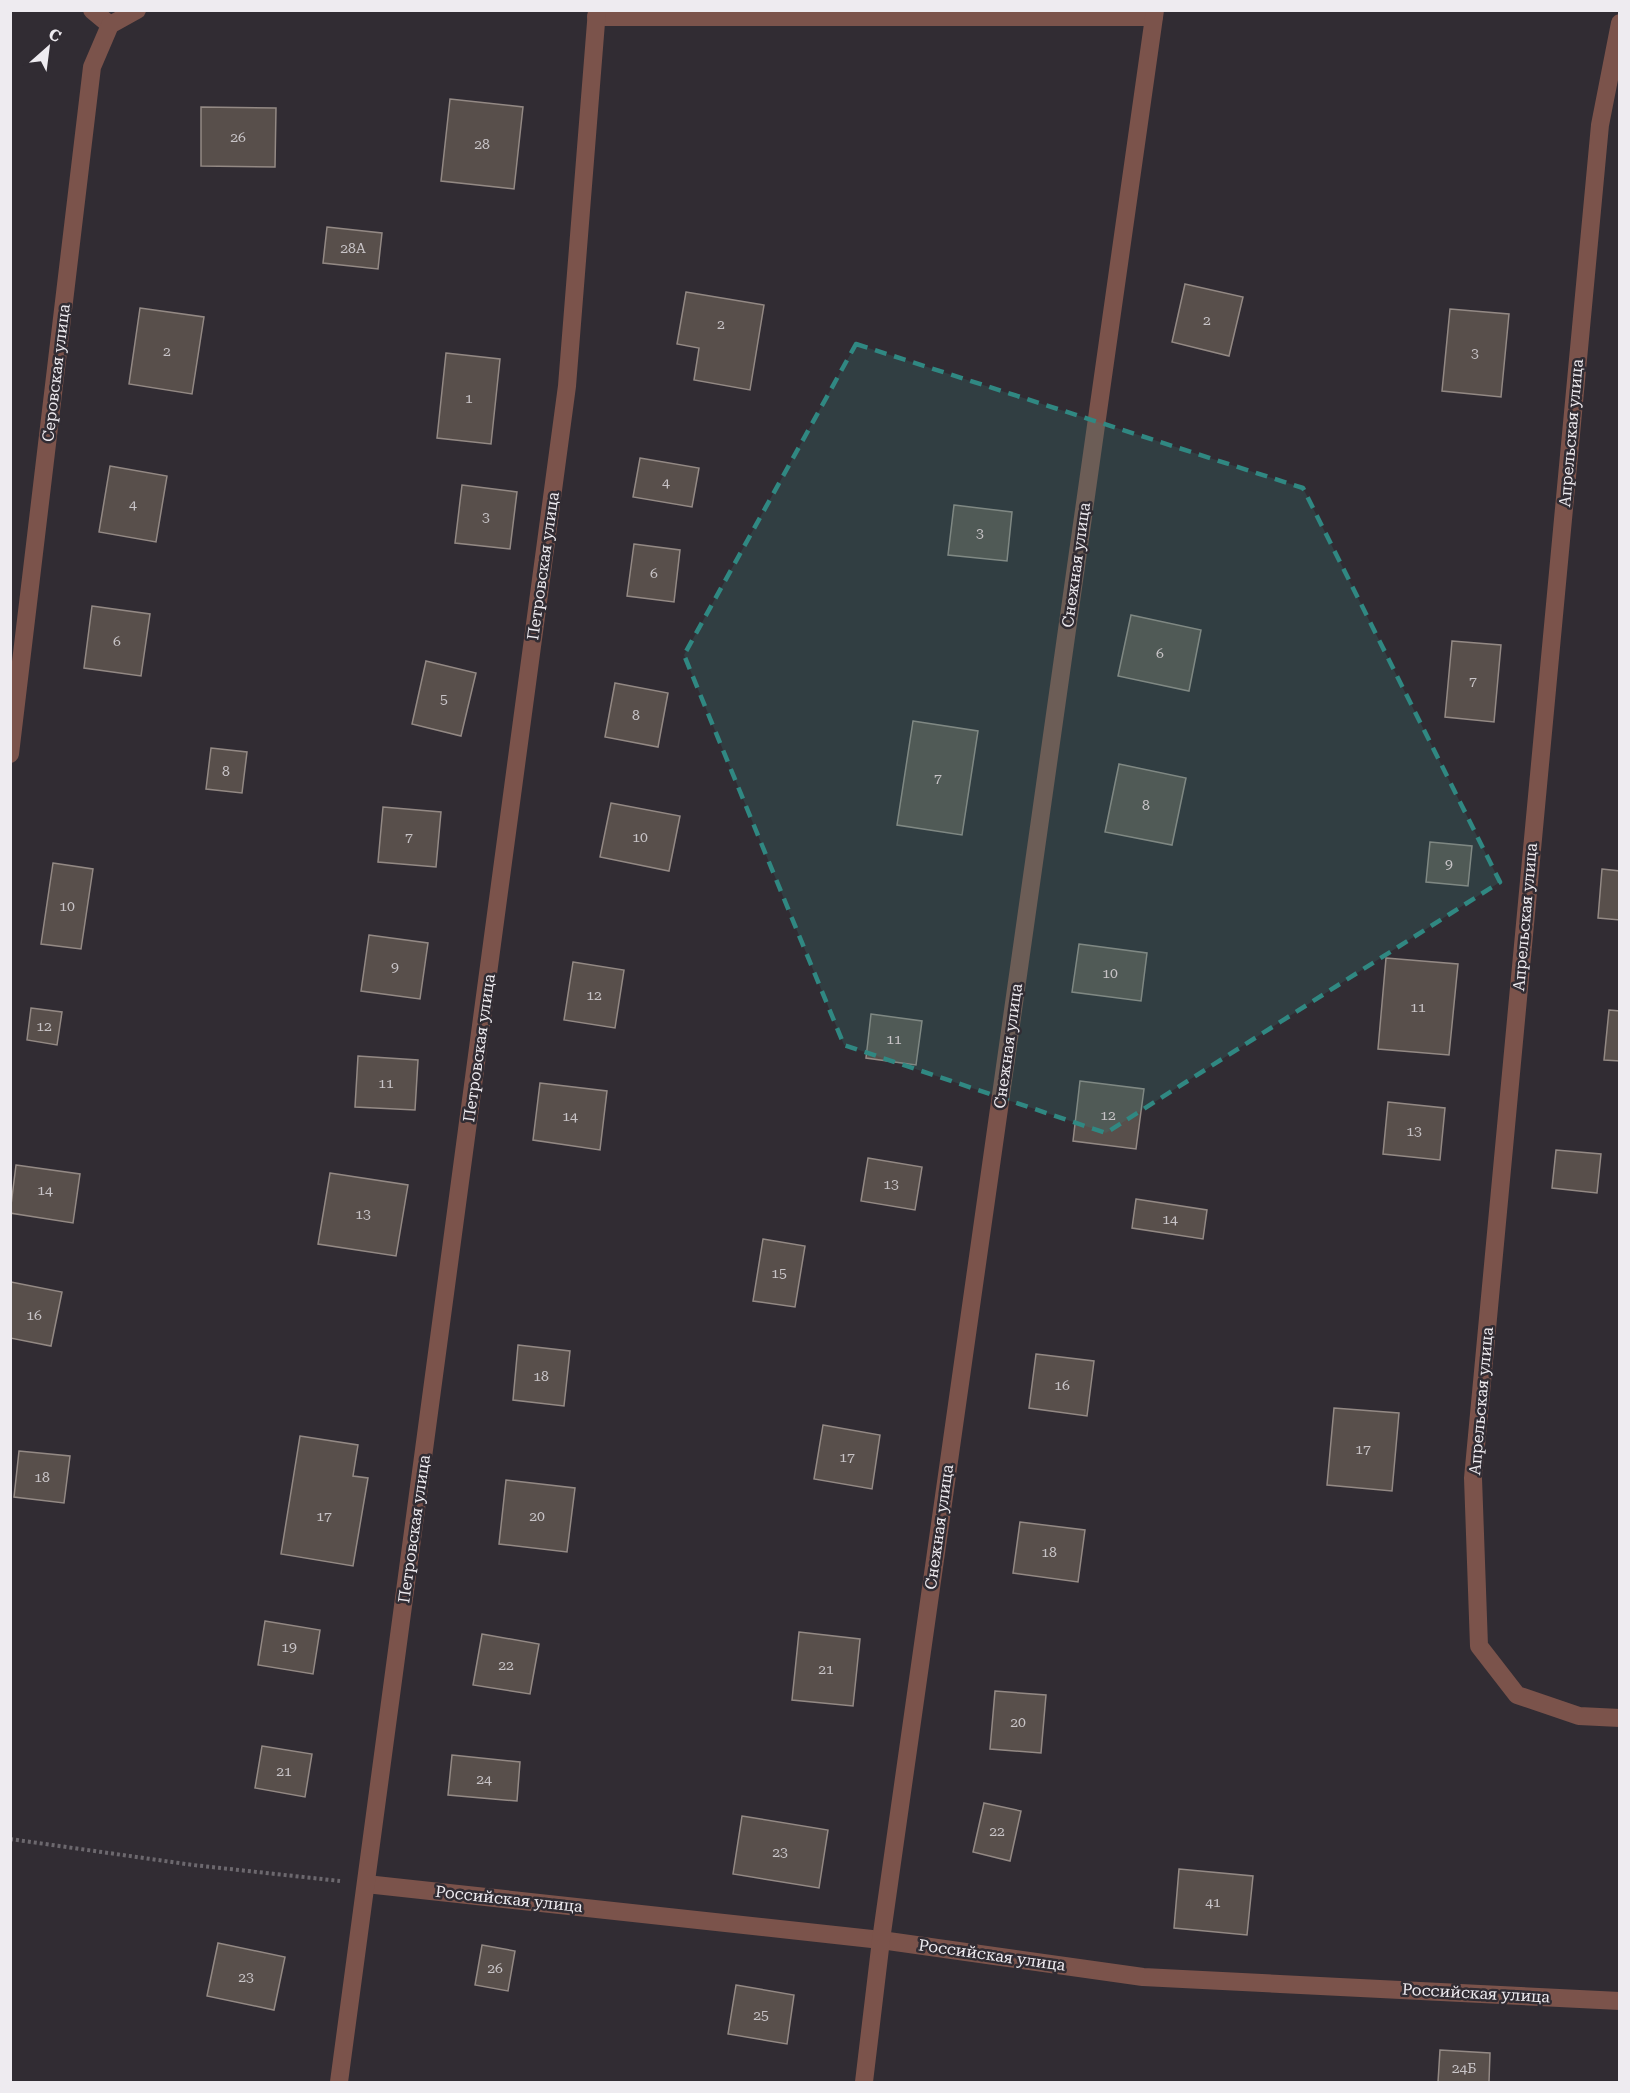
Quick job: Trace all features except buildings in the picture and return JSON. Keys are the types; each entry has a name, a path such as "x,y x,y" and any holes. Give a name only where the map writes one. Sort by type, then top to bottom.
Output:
{"street":[{"path":"92,10 110,25 137,10"},
{"path":"596,14 1155,14"},
{"name":"Петровская улица","path":"339,2082 567,386 596,14"},
{"name":"Снежная улица","path":"864,2082 881,1940 1155,14"},
{"name":"Апрельская улица","path":"1620,23 1617,50 1599,137 1473,1478 1479,1647 1517,1695 1579,1716 1620,1718"},
{"name":"Серовская улица","path":"10,754 92,68 110,25"},
{"name":"Российская улица","path":"366,1884 881,1940 1143,1977 1620,2001"}],"path":[{"path":"10,1839 193,1865 366,1884"}],"highlighted area":[{"path":"856,344 1303,488 1500,882 1106,1133 844,1045 684,655"}]}
